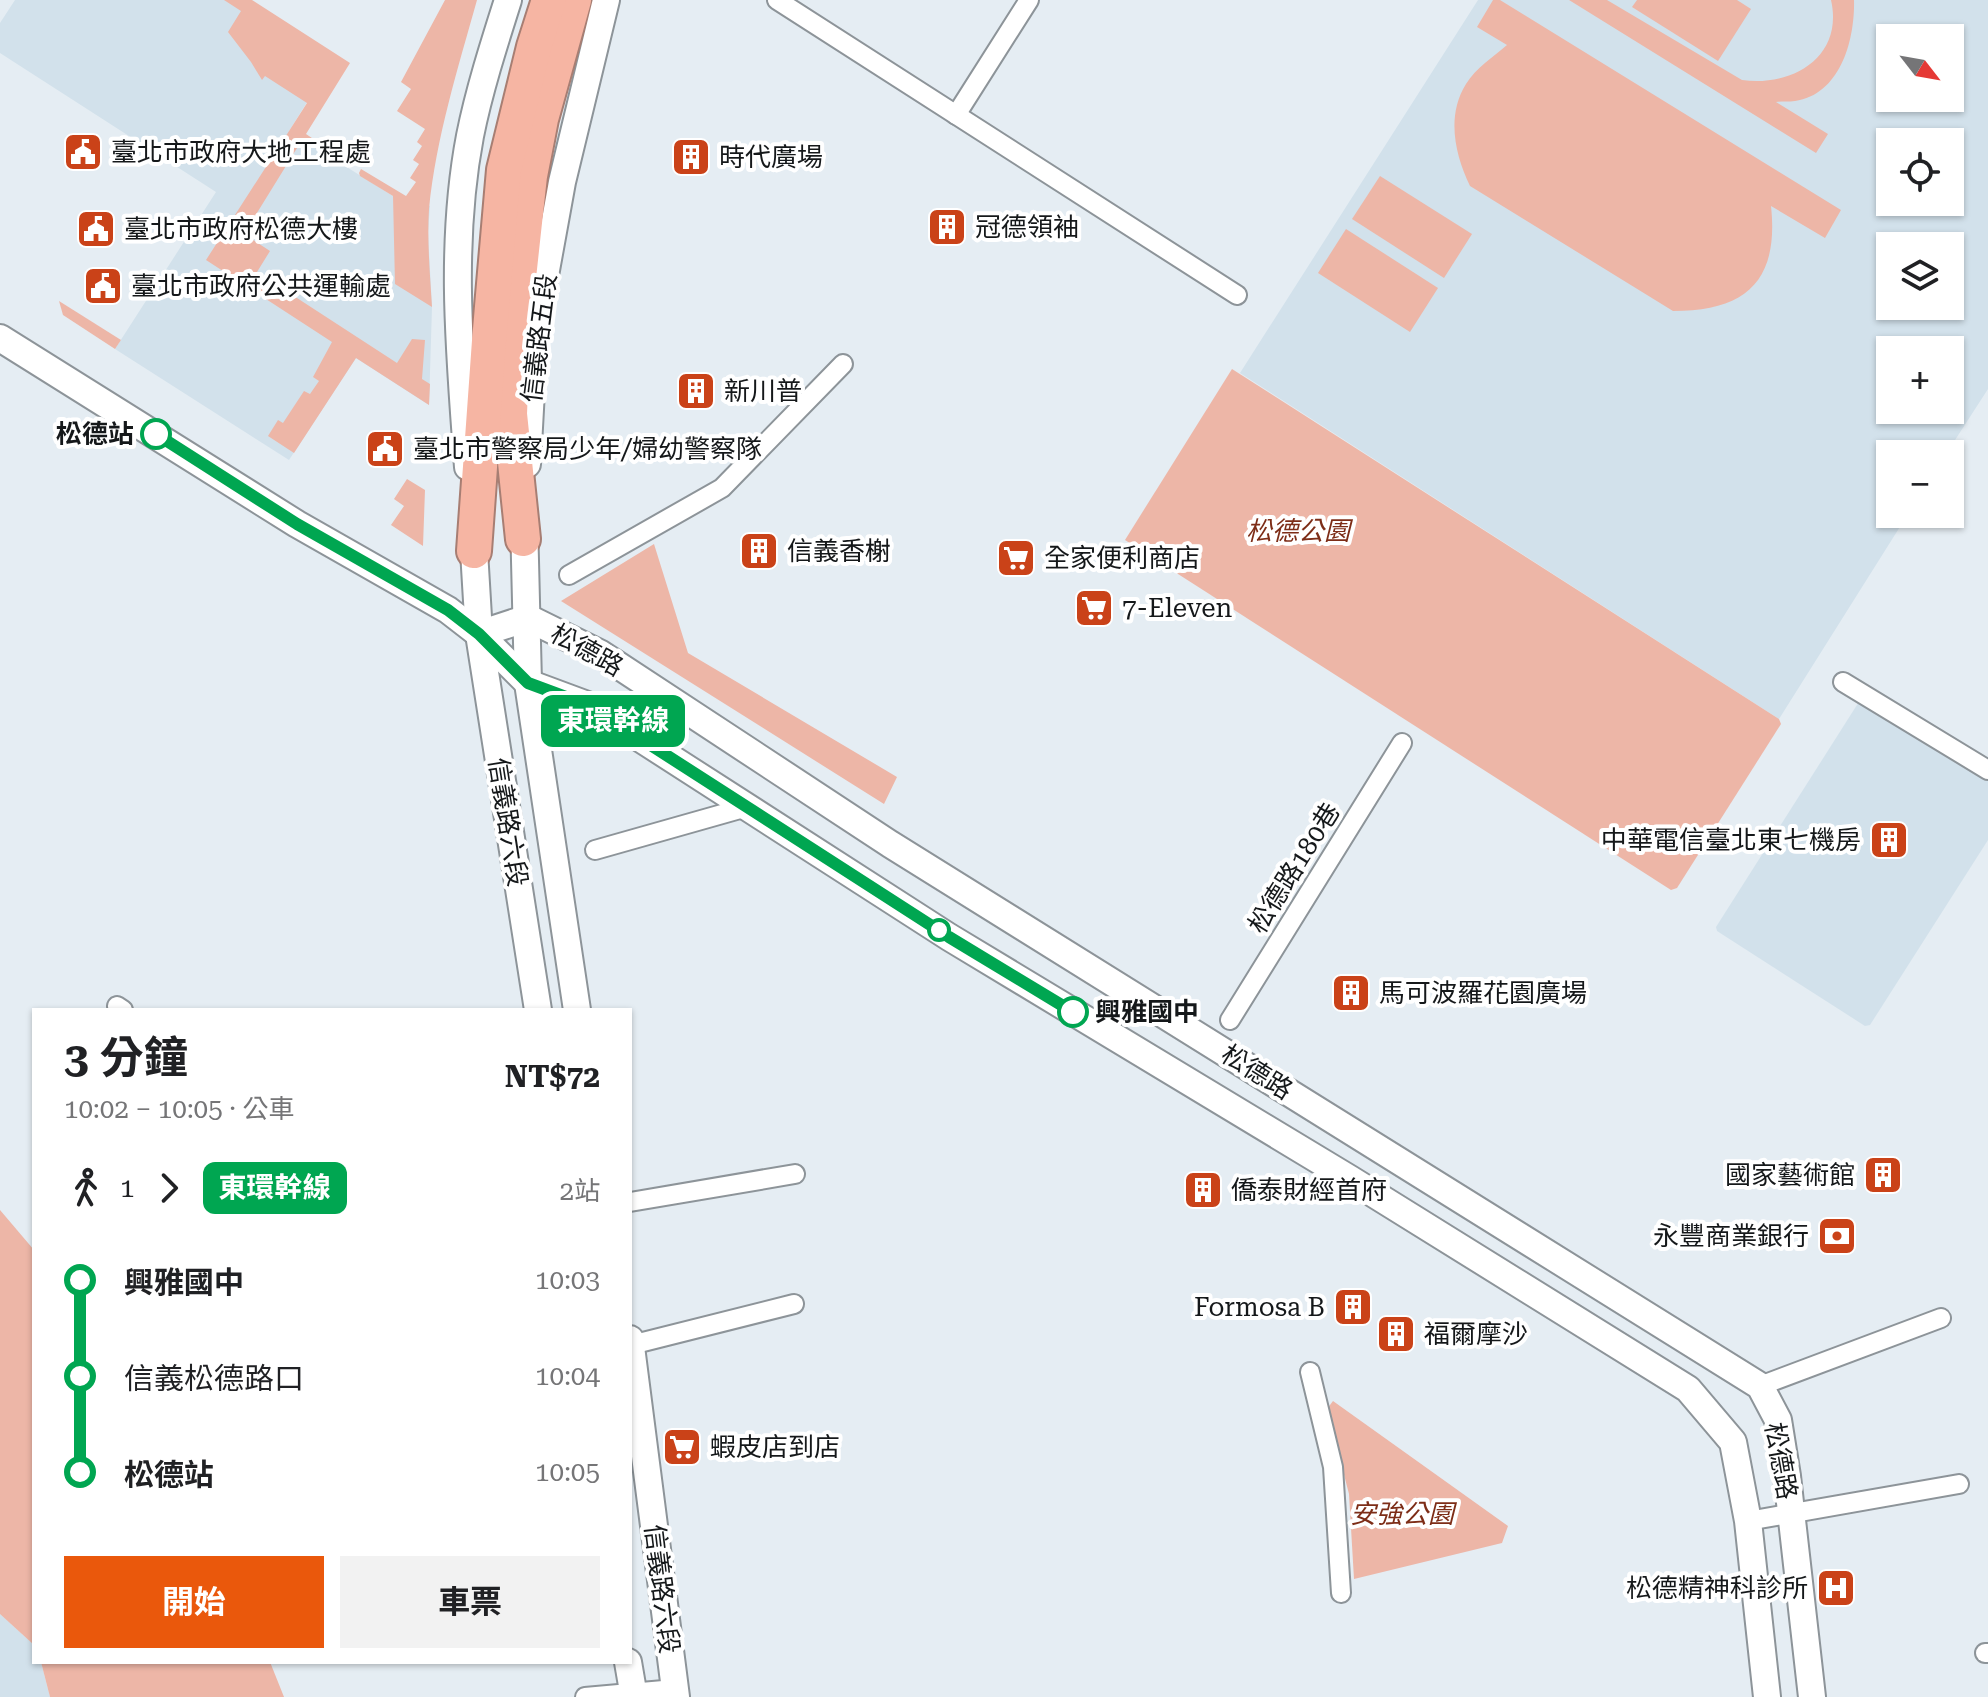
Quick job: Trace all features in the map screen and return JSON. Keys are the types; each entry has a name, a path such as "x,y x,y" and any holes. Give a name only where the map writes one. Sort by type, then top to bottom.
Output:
{"highway":[{"path":"474,551 504,170 534,47 549,0"},
{"path":"523,539 510,414 513,333 530,176 541,119 574,0"}],"main road":[{"path":"479,634 457,325 460,224 470,136 508,0"},
{"name":"信義路五段","path":"528,683 523,539 534,336 562,182 606,0"},
{"name":"松德路","path":"0,338 297,524 448,610 479,634 528,683 590,706 949,937 1350,1179 1688,1389 1733,1442 1748,1521 1767,1697"},
{"name":"松德路","path":"479,634 528,618 601,654 890,844 1760,1386 1778,1420 1812,1697"},
{"name":"信義路六段","path":"479,634 538,1008"},
{"name":"信義路六段","path":"528,683 577,1008"},
{"name":"信義路六段","path":"632,1353 675,1693"},
{"name":"信義路六段","path":"628,1664 634,1694"}],"street":[{"path":"777,0 1237,295"},
{"path":"956,115 1029,0"},
{"path":"569,575 722,488 843,364"},
{"path":"1843,682 1988,770"},
{"name":"松德路180巷","path":"1230,1020 1402,743"},
{"path":"595,850 747,807"},
{"path":"632,1202 795,1174"},
{"path":"632,1345 794,1304"},
{"path":"1760,1386 1941,1318"},
{"path":"1310,1372 1333,1467 1341,1593"},
{"path":"1748,1521 1959,1484"},
{"path":"585,1697 675,1693"}],"shaded area":[{"path":"15,0 231,0 331,64 289,131 393,196 430,206 428,233 432,307 429,405 356,358 289,460 115,349 216,192 0,53 0,23"},
{"path":"1478,0 1988,0 1988,389 1955,440 1876,440 1876,528 1899,528 1779,719 1240,373"},
{"name":"中華電信臺北東七機房","path":"1862,697 1988,775 1988,840 1870,1025 1865,1026 1717,931 1716,927"},
{"path":"0,1614 32,1643 32,1664 42,1664 50,1697 0,1697"}],"green space":[{"path":"224,0 252,0 350,63 306,134 346,161 344,165 302,140 244,234 270,251 257,272 397,363 412,339 425,340 422,379 430,384 429,405 356,358 294,453 268,436 278,420 283,423 304,391 310,394 319,381 313,377 332,342 206,260 307,103 265,76 262,80 228,32 241,11"},
{"path":"445,0 477,0 448,103 432,182 428,233 432,307 395,284 393,196 359,173 361,169 406,196 416,182 410,178 419,164 413,160 422,146 417,142 425,129 397,111 411,89 401,82"},
{"path":"1493,0 1500,0 1841,210 1825,238 1771,206 1769,254 1763,272 1753,286 1721,305 1673,311 1470,186 1457,149 1456,109 1470,78 1507,45 1477,27"},
{"path":"1569,0 1607,0 1742,80 1761,81 1796,73 1810,64 1830,38 1833,20 1831,0 1854,0 1848,47 1834,76 1824,88 1811,96 1776,102 1828,134 1816,153"},
{"path":"1637,0 1737,0 1751,9 1718,61 1632,7"},
{"path":"1380,176 1472,234 1444,278 1352,219"},
{"path":"1346,229 1438,288 1410,332 1318,273"},
{"path":"59,301 121,340 115,349 63,315"},
{"name":"松德公園","path":"1232,369 1779,719 1781,724 1677,888 1671,890 1125,540"},
{"path":"407,479 425,490 423,546 391,525 404,506 394,499"},
{"path":"654,544 688,653 897,777 884,804 561,601"},
{"path":"0,1210 32,1248 32,1643 0,1614"},
{"name":"安強公園","path":"1333,1401 1508,1526 1502,1543 1354,1579 1349,1494 1327,1409"},
{"path":"42,1664 271,1664 284,1697 50,1697"}],"bus line":[{"name":"東環幹線","path":"156,434 297,524 448,610 479,634 528,683 590,706 949,937 1073,1012"}],"place":[{"name":"臺北市政府大地工程處","path":"83,152"},
{"name":"時代廣場","path":"691,157"},
{"name":"冠德領袖","path":"947,227"},
{"name":"臺北市政府松德大樓","path":"96,229"},
{"name":"臺北市政府公共運輸處","path":"103,286"},
{"name":"新川普","path":"696,391"},
{"name":"松德站","path":"156,434"},
{"name":"臺北市警察局少年/婦幼警察隊","path":"385,449"},
{"name":"信義香榭","path":"759,551"},
{"name":"全家便利商店","path":"1016,558"},
{"name":"7-Eleven","path":"1094,608"},
{"name":"中華電信臺北東七機房","path":"1889,840"},
{"name":"馬可波羅花園廣場","path":"1351,993"},
{"name":"興雅國中","path":"1073,1012"},
{"name":"國家藝術館","path":"1883,1175"},
{"name":"僑泰財經首府","path":"1203,1190"},
{"name":"永豐商業銀行","path":"1837,1236"},
{"name":"Formosa B","path":"1353,1307"},
{"name":"福爾摩沙","path":"1396,1334"},
{"name":"蝦皮店到店","path":"682,1447"},
{"name":"松德精神科診所","path":"1836,1588"}]}
